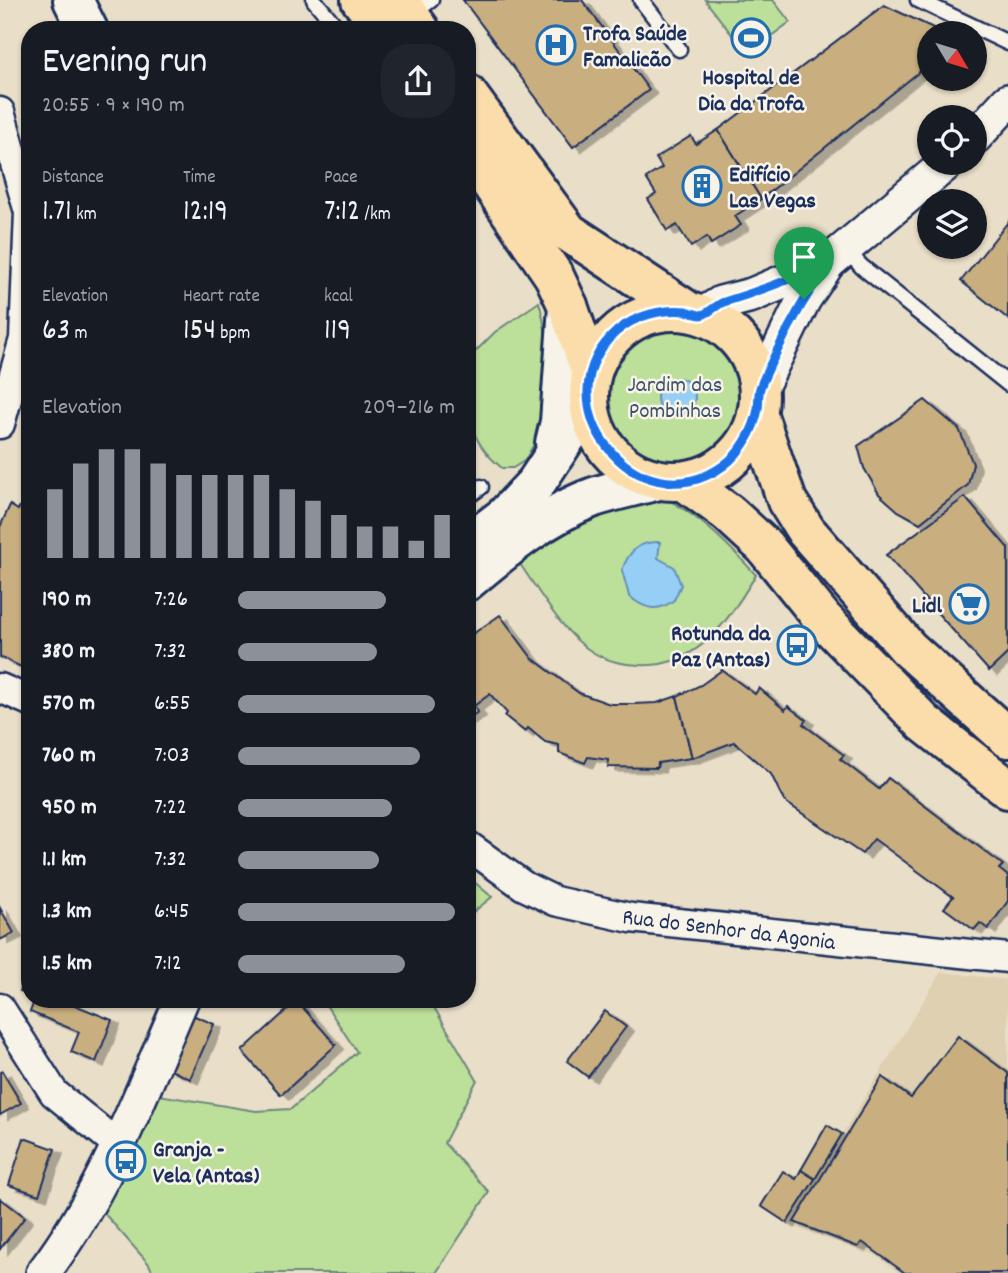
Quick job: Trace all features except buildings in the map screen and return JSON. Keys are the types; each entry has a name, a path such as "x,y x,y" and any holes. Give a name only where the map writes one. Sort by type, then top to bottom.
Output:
{"main road":[{"path":"73,0 84,21"},
{"path":"361,0 409,15"},
{"path":"476,106 568,232 695,313 724,326 742,344 754,366 758,402 787,501 806,531 908,648 1008,738"},
{"path":"476,161 550,268 568,306 589,389 595,431 610,454 632,471 671,481 728,513 764,546 823,620 924,723 1008,789"},
{"path":"551,457 561,422 568,306"},
{"path":"476,538 505,516 536,483 589,389 601,350 639,317 663,311 695,313"},
{"path":"476,574 531,531 593,498 705,476 723,466 739,451 751,433 758,402"}],"street":[{"path":"987,124 1008,101"},
{"path":"0,112 21,184"},
{"path":"758,402 804,299 837,256 933,175"},
{"path":"695,313 752,295 837,256"},
{"path":"0,424 21,350"},
{"path":"0,688 21,697"},
{"name":"Rua do Senhor da Agonia","path":"476,851 524,886 555,901 631,918 1008,958"},
{"path":"0,1008 54,1094 118,1145"},
{"path":"43,1273 85,1213 178,1008"}],"lane":[{"path":"314,0 332,21"},
{"path":"641,0 679,49"},
{"path":"918,0 1008,43"},
{"path":"837,256 862,267 1008,384"},
{"path":"476,491 481,487"}],"shaded area":[{"path":"941,972 1008,980 1008,1273 899,1273 876,1255 787,1225"}],"green space":[{"name":"Hospital de Dia da Trofa","path":"705,0 773,0 790,22 747,54"},
{"path":"539,302 546,340 547,383 544,405 533,445 524,461 513,468 502,468 489,456 476,436 476,351 495,332"},
{"name":"Jardim das Pombinhas","path":"675,331 700,336 721,351 736,372 741,397 736,422 721,443 700,458 675,463 650,458 629,443 614,422 609,397 614,372 629,351 650,336"},
{"path":"658,494 711,530 756,575 723,624 695,650 679,659 661,664 634,665 616,662 594,653 572,634 515,557 573,522"},
{"path":"476,884 492,897 476,910"},
{"path":"328,1008 434,1008 477,1080 444,1143 489,1192 436,1273 153,1273 149,1264 103,1212 159,1095 256,1111 291,1109 357,1052"}],"water":[{"path":"676,378 690,383 695,397 690,411 676,416 662,411 657,397 662,383"},
{"path":"660,542 658,558 674,567 681,585 674,600 662,607 651,608 629,596 622,570 636,548 646,543"}],"place":[{"name":"Hospital de Dia da Trofa","path":"751,38"},
{"name":"Trofa Saúde Famalicão","path":"556,45"},
{"name":"Edifício Las Vegas","path":"702,186"},
{"name":"Lidl","path":"969,604"},
{"name":"Rotunda da Paz (Antas)","path":"797,645"},
{"name":"Granja - Vela (Antas)","path":"126,1161"}],"route":[{"path":"828,263 804,299 759,391 757,413 751,433 739,451 723,466 705,476 684,481 658,480 632,471 610,454 595,431 588,404 591,373 601,350 617,331 639,317 663,311 688,311 702,315 722,303 752,295 828,263"}]}
